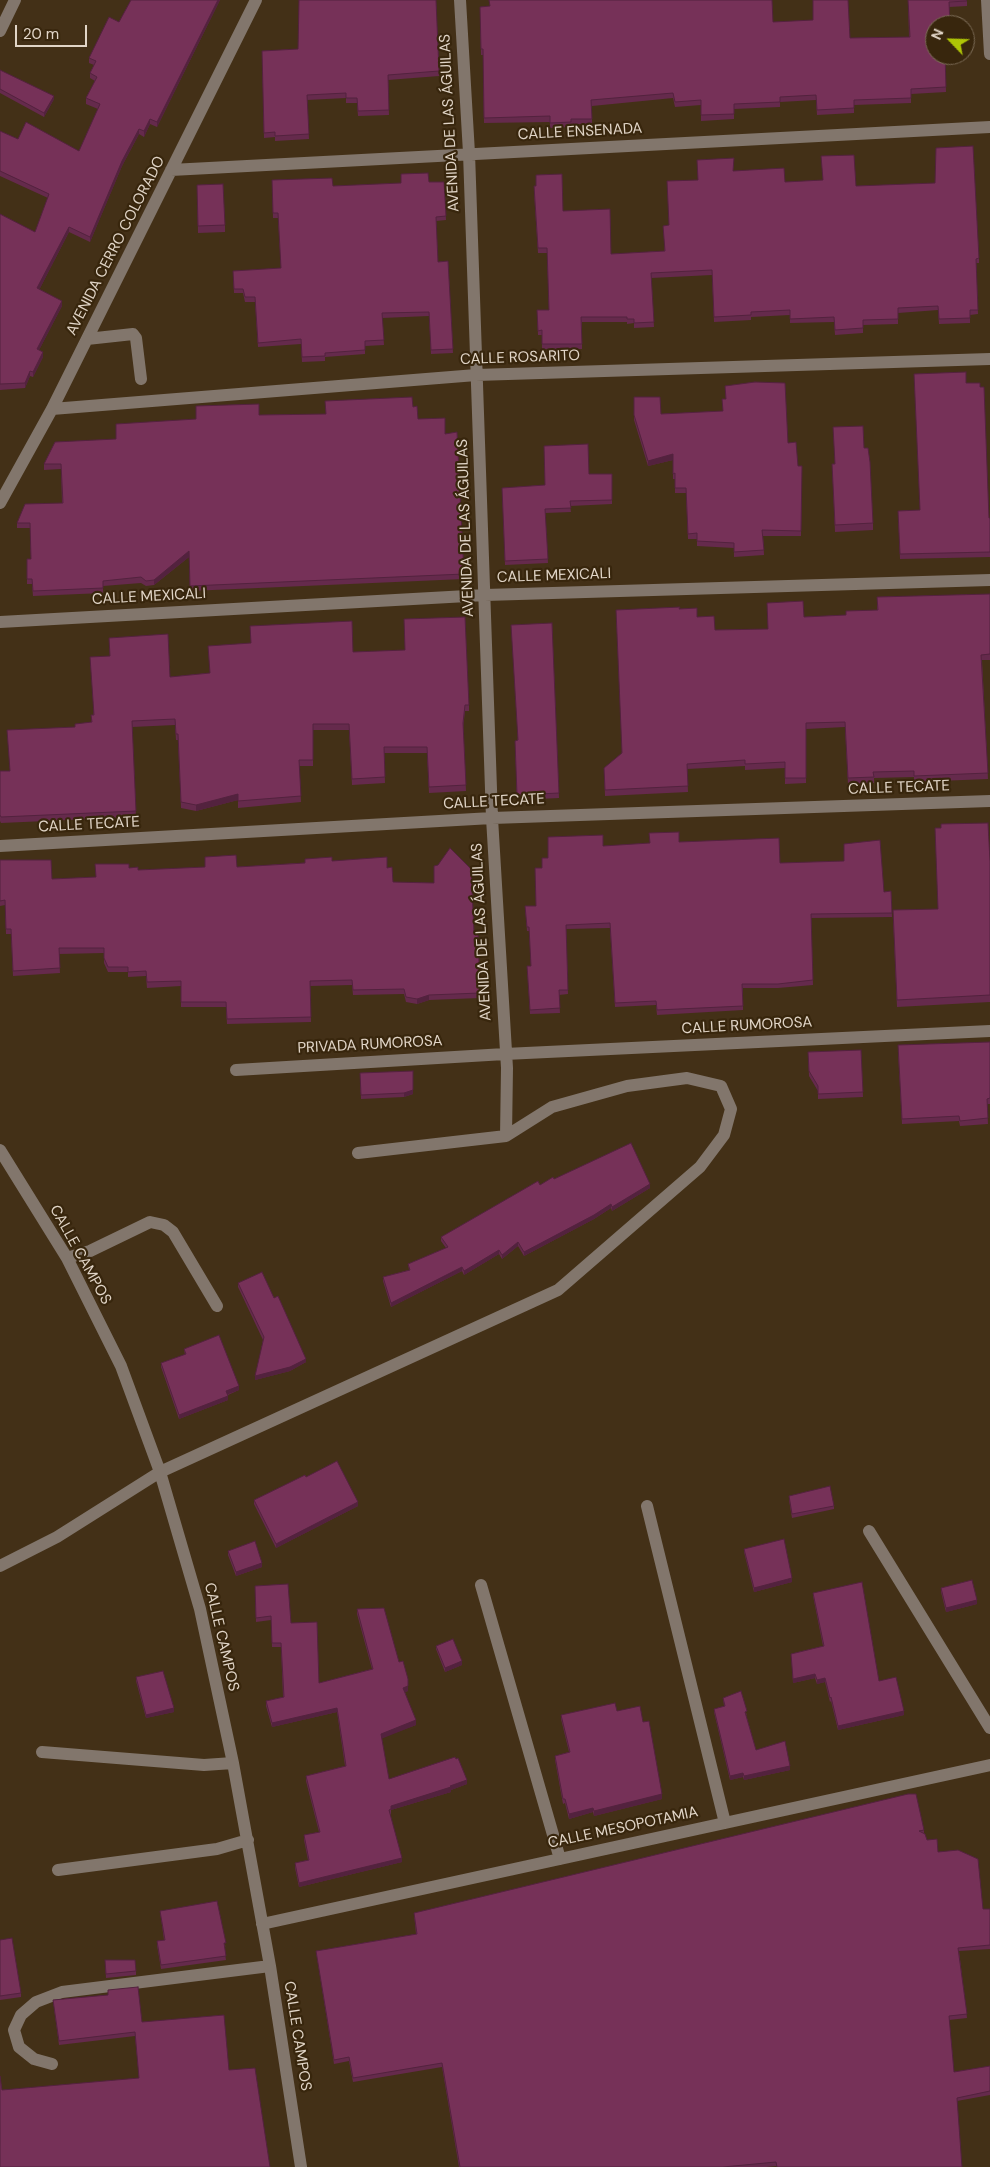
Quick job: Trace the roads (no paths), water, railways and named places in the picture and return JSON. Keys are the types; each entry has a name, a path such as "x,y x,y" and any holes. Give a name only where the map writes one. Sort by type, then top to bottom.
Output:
{"street":[{"path":"0,31 15,0"},
{"name":"AVENIDA CERRO COLORADO","path":"0,503 52,409 256,0"},
{"name":"AVENIDA DE LAS ÁGUILAS","path":"460,0 469,154 476,375 486,595 492,818 505,1054 506,1136"},
{"path":"987,0 990,54"},
{"name":"CALLE ENSENADA","path":"171,170 990,127"},
{"path":"87,339 133,334 136,338 141,379"},
{"name":"CALLE ROSARITO","path":"52,409 476,375 990,360"},
{"name":"CALLE MEXICALI","path":"0,622 486,595 990,580"},
{"name":"CALLE TECATE","path":"0,846 492,818 990,801"},
{"name":"CALLE RUMOROSA","path":"505,1054 990,1031"},
{"name":"PRIVADA RUMOROSA","path":"236,1070 505,1054"},
{"path":"0,1566 57,1537 160,1472 558,1290 700,1167 724,1135 731,1109 721,1086 687,1078 627,1086 552,1107 506,1136 358,1153"},
{"name":"CALLE CAMPOS","path":"0,1150 67,1258 121,1366 160,1472 200,1609 233,1763 270,1966 301,2167"},
{"path":"67,1258 90,1251 150,1222 164,1225 173,1232 217,1306"},
{"path":"647,1506 725,1823"},
{"path":"869,1531 990,1728"},
{"path":"481,1585 560,1859"},
{"path":"42,1752 204,1765 233,1763"},
{"name":"CALLE MESOPOTAMIA","path":"262,1924 990,1765"},
{"path":"58,1870 217,1848 248,1840"},
{"path":"52,2064 34,2059 19,2047 14,2030 21,2016 36,2002 62,1992 270,1966"}]}
